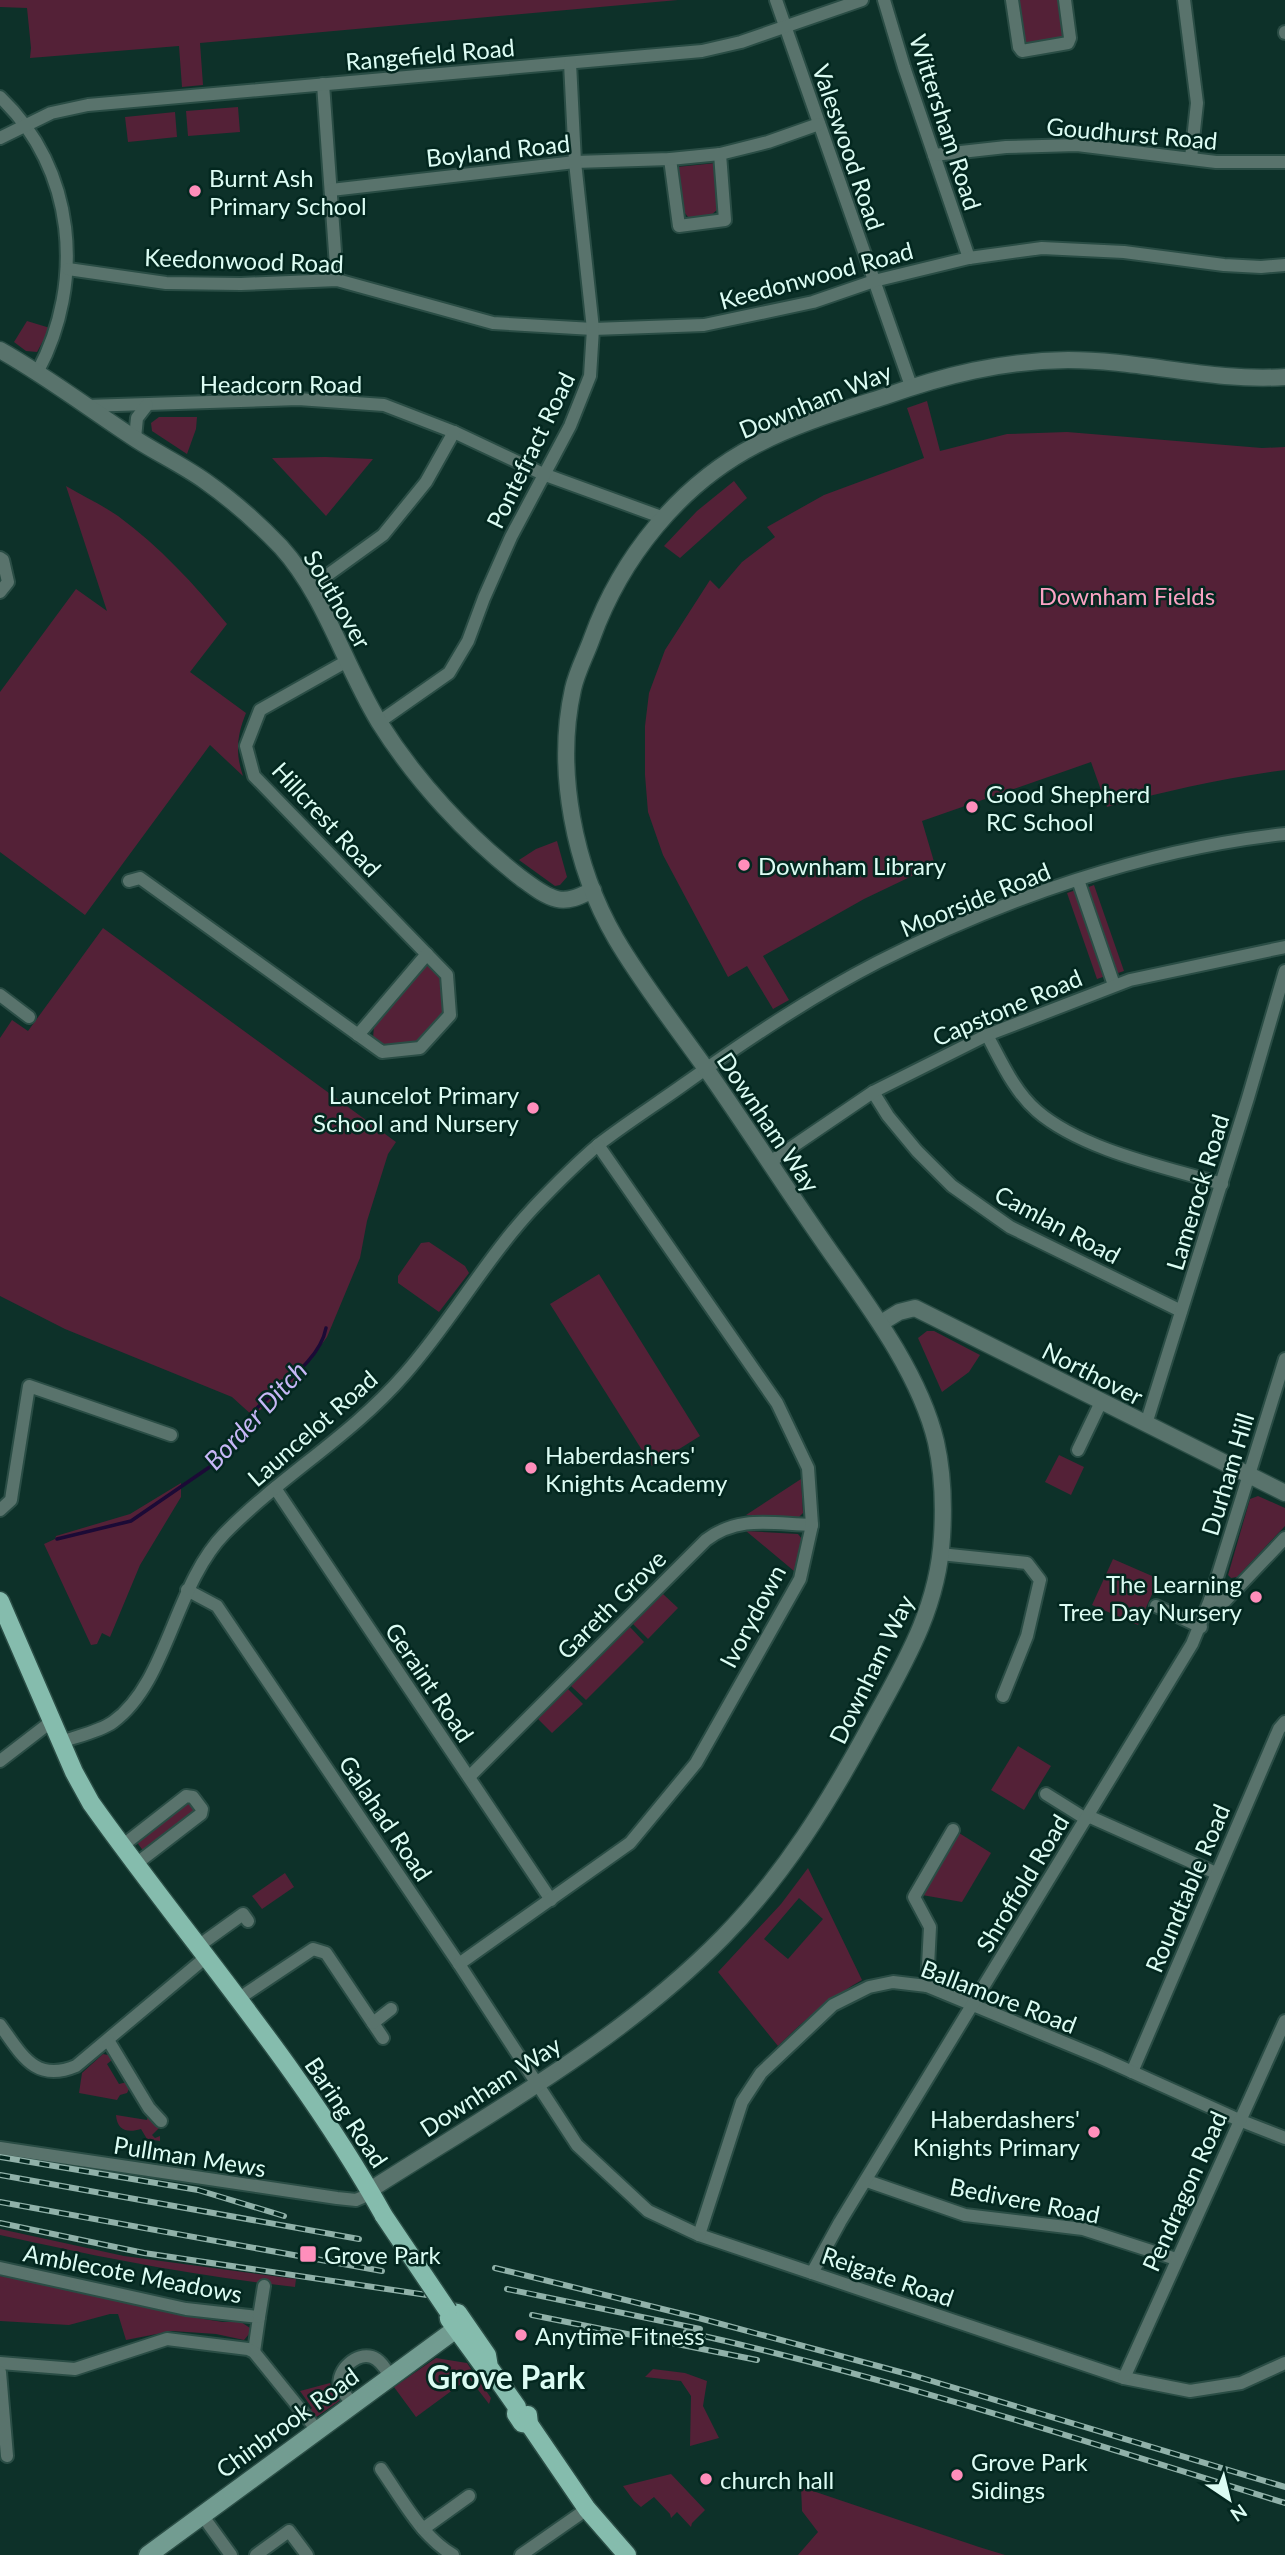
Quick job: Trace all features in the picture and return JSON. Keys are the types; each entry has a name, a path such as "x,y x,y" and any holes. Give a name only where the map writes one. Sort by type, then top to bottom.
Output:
{"main road":[{"name":"Baring Road","path":"0,1601 83,1789 122,1846 238,1999 332,2130 384,2216 448,2311 449,2319 463,2329 487,2355 489,2367 524,2414 587,2509 627,2555"},
{"name":"Chinbrook Road","path":"148,2555 317,2430 463,2329"}],"street":[{"name":"Valeswood Road","path":"776,0 911,386"},
{"name":"Rangefield Road","path":"0,138 51,113 88,105 702,51 741,42 862,0"},
{"name":"Wittersham Road","path":"884,0 969,258"},
{"path":"1013,0 1019,47 1022,51 1068,43 1070,38 1065,0"},
{"path":"1184,0 1197,103 1191,158"},
{"name":"Pontefract Road","path":"379,722 449,673 468,641 489,586 543,474 570,426 590,376 593,329 575,162 570,64"},
{"path":"323,84 337,280"},
{"path":"0,97 38,148 57,188 65,222 68,269 65,296 55,334 38,371"},
{"name":"Boyland Road","path":"331,190 575,162 670,159 720,153 747,148 819,124"},
{"name":"Goudhurst Road","path":"934,155 1006,147 1077,145 1216,162 1285,162"},
{"path":"670,159 679,226 725,220 720,153"},
{"name":"Keedonwood Road","path":"68,269 166,283 241,284 337,280 493,323 593,329 704,325 813,302 874,281 969,258 1042,248 1090,249 1224,265 1285,265"},
{"name":"Southover","path":"0,350 38,371 86,406 205,480 231,500 282,548 311,587 379,722 413,770 444,805 480,843 540,892 557,899 569,900 593,890"},
{"name":"Downham Way","path":"371,2191 610,2035 686,1972 727,1933 804,1839 834,1792 909,1655 933,1595 940,1554 943,1502 938,1448 923,1404 881,1322 791,1197 618,942 593,890 575,832 570,800 567,741 576,677 614,586 642,543 664,518 707,477 736,456 763,441 826,415 911,386 958,372 1000,365 1072,360 1224,377 1285,377"},
{"name":"Headcorn Road","path":"86,406 298,399 384,405 454,432 543,474 664,518"},
{"path":"135,438 138,418 147,405"},
{"path":"311,587 383,535 426,482 454,432"},
{"path":"0,558 3,560 8,582 0,592"},
{"name":"Hillcrest Road","path":"129,881 140,878 382,1052 420,1048 450,1015 447,975 254,776 246,746 260,710 347,661"},
{"name":"Moorside Road","path":"706,1069 789,1014 877,963 990,911 1078,880 1165,856 1285,834"},
{"path":"1078,880 1114,985"},
{"name":"Capstone Road","path":"769,1162 873,1092 987,1035 1114,985 1285,947"},
{"path":"358,1035 427,954"},
{"name":"Lamerock Road","path":"1146,1424 1222,1184 1285,971"},
{"path":"0,995 29,1017"},
{"path":"987,1035 1014,1085 1037,1110 1069,1133 1139,1160 1222,1184"},
{"name":"Launcelot Road","path":"61,1742 111,1724 141,1695 187,1590 222,1535 275,1488 359,1421 405,1375 534,1207 598,1145 706,1069"},
{"name":"Camlan Road","path":"873,1092 917,1152 952,1186 971,1200 1010,1227 1181,1311"},
{"name":"Ivorydown","path":"459,1964 630,1843 696,1763 800,1579 812,1525 808,1468 777,1404 598,1145"},
{"name":"Northover","path":"881,1322 899,1312 915,1308 1285,1493"},
{"name":"Durham Hill","path":"1210,1601 1285,1359"},
{"path":"0,1510 10,1500 12,1493 29,1386 171,1435"},
{"path":"1078,1450 1101,1402"},
{"name":"Geraint Road","path":"275,1488 551,1900"},
{"name":"Gareth Grove","path":"468,1777 721,1528 740,1523 812,1525"},
{"path":"1210,1601 1224,1601 1285,1538"},
{"path":"940,1554 1027,1563 1040,1580 1027,1636 1003,1696"},
{"name":"Galahad Road","path":"187,1590 217,1606 538,2083"},
{"name":"Shroffold Road","path":"812,2273 1201,1627 1210,1601"},
{"path":"1156,1606 1201,1627"},
{"path":"0,1762 52,1721"},
{"name":"Roundtable Road","path":"1132,2072 1279,1729 1285,1723"},
{"path":"1046,1794 1087,1818 1216,1873"},
{"path":"122,1846 186,1796 193,1797 202,1809 201,1814 136,1864"},
{"path":"927,1986 930,1927 914,1896 953,1829"},
{"path":"0,2025 34,2068 54,2072 76,2066 108,2040 242,1914"},
{"path":"238,1999 315,1945 326,1953 383,2038"},
{"name":"Ballamore Road","path":"699,2235 742,2102 761,2073 833,2005 869,1986 893,1982 927,1986 1285,2138"},
{"path":"373,2023 391,2008"},
{"name":"Pendragon Road","path":"1124,2378 1285,2021"},
{"path":"108,2040 149,2108 161,2121"},
{"name":"Reigate Road","path":"538,2083 577,2145 648,2211 699,2235 1124,2378 1190,2391 1241,2383 1283,2368"},
{"name":"Pullman Mews","path":"0,2148 337,2198 356,2200 371,2191"},
{"name":"Bedivere Road","path":"867,2181 965,2215 1083,2229 1176,2259"},
{"name":"Amblecote Meadows","path":"0,2268 187,2309 259,2317"},
{"name":"Amblecote Meadows","path":"254,2352 264,2286"},
{"path":"0,2363 75,2370 167,2339 237,2347 254,2352 317,2430"},
{"path":"353,2405 340,2388 343,2371 351,2362 363,2356 374,2358 391,2377"},
{"path":"0,2372 7,2456"},
{"path":"381,2469 433,2541 453,2555"},
{"path":"423,2529 469,2496"},
{"path":"521,2555 587,2509"},
{"path":"202,2515 231,2555"},
{"path":"256,2555 289,2531 307,2555"}],"green space":[{"path":"0,0 678,0 200,43 203,85 182,87 179,46 30,58 27,8 0,7"},
{"path":"1017,0 1060,0 1066,38 1023,46"},
{"path":"238,107 240,132 188,136 186,111"},
{"path":"175,112 177,137 128,142 125,117"},
{"path":"716,163 719,208 709,217 688,217 681,208 677,167"},
{"path":"27,321 50,328 37,352 26,351 14,342"},
{"name":"Downham Fields","path":"927,401 940,451 1007,434 1067,432 1262,448 1285,447 1285,770 1195,786 1107,807 1091,762 922,821 935,865 864,899 763,956 789,1000 773,1009 747,966 728,977 663,855 648,812 645,726 649,693 665,650 710,580 719,589 742,562 775,537 767,527 824,495 924,458 907,408"},
{"path":"159,417 197,417 196,429 187,454 152,431 151,423"},
{"path":"272,458 373,459 326,516"},
{"path":"734,481 747,498 680,558 664,546 697,511"},
{"path":"66,486 118,516 148,540 227,624 190,672 246,713 238,744 243,776 210,745 85,915 0,852 0,692 76,589 107,611"},
{"path":"557,841 567,877 560,885 555,886 519,860 536,849"},
{"path":"1094,885 1124,971 1115,974 1086,888"},
{"path":"1076,890 1106,976 1097,979 1067,893"},
{"path":"103,928 396,1142 388,1154 367,1221 360,1258 327,1337 295,1380 253,1416 232,1397 65,1329 0,1296 0,1038 12,1020 28,1031"},
{"path":"429,963 442,976 445,1013 417,1042 382,1046 373,1038 374,1026"},
{"path":"429,1242 465,1266 469,1273 439,1312 398,1283 398,1276 421,1243"},
{"path":"599,1274 700,1436 652,1466 550,1304"},
{"path":"927,1331 934,1331 980,1355 969,1372 942,1392 918,1338"},
{"path":"1059,1455 1084,1467 1071,1495 1045,1482"},
{"path":"801,1479 803,1513 799,1517 746,1515"},
{"path":"181,1483 181,1497 140,1565 110,1637 102,1633 97,1644 91,1645 44,1544 56,1536 130,1514"},
{"path":"1258,1496 1285,1508 1285,1526 1237,1577 1231,1578 1228,1575 1250,1499"},
{"path":"746,1531 798,1534 802,1539 794,1571"},
{"path":"1113,1559 1159,1579 1138,1625 1092,1605"},
{"path":"663,1594 678,1608 648,1639 633,1624"},
{"path":"630,1627 644,1642 586,1700 571,1686"},
{"path":"568,1689 583,1704 552,1733 538,1719"},
{"path":"1018,1746 1051,1766 1024,1810 991,1790"},
{"path":"189,1800 198,1810 144,1852 136,1841"},
{"path":"959,1833 991,1853 962,1902 922,1895"},
{"path":"808,1868 862,1980 818,2010 778,2046 718,1972 781,1904","holes":["799,1898 823,1919 788,1959 764,1939"]},
{"path":"285,1873 294,1887 262,1909 252,1896"},
{"path":"103,2054 112,2060 107,2064 119,2084 127,2082 130,2087 127,2093 120,2095 117,2100 79,2093 82,2073"},
{"path":"149,2112 161,2126 152,2135 155,2138 160,2136 160,2141 147,2139 141,2129 124,2130 116,2115 147,2120"},
{"path":"0,2229 124,2256 296,2279 295,2287 184,2272 110,2258 0,2235"},
{"path":"0,2276 107,2295 191,2317 241,2322 250,2328 249,2334 244,2340 216,2334 172,2331 126,2340 118,2314 69,2325 0,2321"},
{"path":"436,2358 467,2363 491,2398 489,2404 469,2378 416,2417 394,2387"},
{"path":"653,2369 685,2373 707,2381 703,2406 719,2438 690,2446 691,2396 681,2381 645,2377"},
{"path":"330,2383 333,2393 339,2389 345,2397 315,2418 310,2410 312,2408 300,2391"},
{"path":"671,2474 705,2510 691,2527 677,2512 671,2518 654,2497 641,2507 623,2486"},
{"path":"801,2487 1005,2555 798,2555 818,2532 802,2511"}],"waterway":[{"name":"Border Ditch","path":"57,1539 131,1521 214,1464 257,1408 307,1362 316,1351 326,1328"}],"railway":[{"path":"0,2157 198,2190 284,2216"},
{"path":"0,2175 359,2239"},
{"path":"0,2202 382,2271"},
{"path":"0,2223 144,2253 427,2295"},
{"path":"495,2268 695,2317 915,2376 1285,2487"},
{"path":"507,2289 700,2329"},
{"path":"532,2315 757,2360"},
{"path":"686,2332 913,2390 1285,2503"}],"place":[{"name":"Burnt Ash Primary School","path":"195,191"},
{"name":"Good Shepherd RC School","path":"972,807"},
{"name":"Downham Library","path":"744,865"},
{"name":"Launcelot Primary School and Nursery","path":"533,1108"},
{"name":"Haberdashers' Knights Academy","path":"531,1468"},
{"name":"The Learning Tree Day Nursery","path":"1256,1597"},
{"name":"Haberdashers' Knights Primary","path":"1094,2132"},
{"name":"Grove Park","path":"308,2254"},
{"name":"Anytime Fitness","path":"521,2335"},
{"name":"Grove Park Sidings","path":"957,2475"},
{"name":"church hall","path":"706,2479"}],"district":[{"name":"Grove Park","path":"506,2376"}]}
